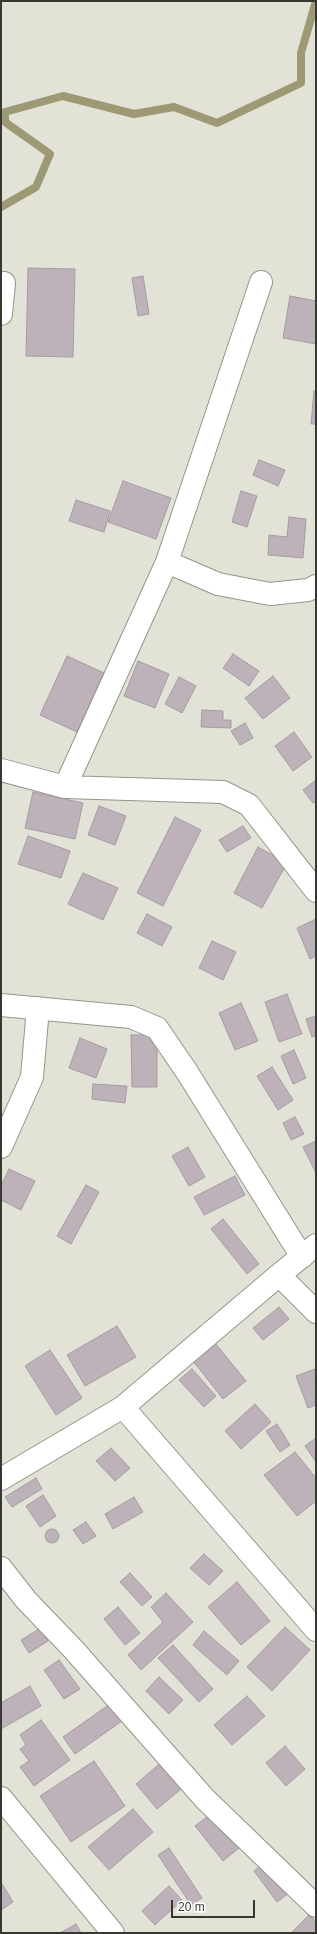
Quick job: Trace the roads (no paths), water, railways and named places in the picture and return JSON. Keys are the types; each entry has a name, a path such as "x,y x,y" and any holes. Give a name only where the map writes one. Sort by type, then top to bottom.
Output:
{"street":[{"path":"65,787 167,562 261,282"},
{"path":"1,314 4,283"},
{"path":"167,562 218,584 270,594 308,590 316,586"},
{"path":"1,770 65,787 224,792 249,805 316,891"},
{"path":"1,1004 131,1017 157,1028 309,1251 123,1407 1,1479"},
{"path":"1,1147 32,1077 38,1008"},
{"path":"279,1275 316,1312"},
{"path":"123,1407 316,1630"},
{"path":"1,1568 26,1600 74,1650 205,1799 316,1906"},
{"path":"1,1798 113,1933"}],"waterway":[{"path":"1,207 36,187 50,154 5,122 5,112 63,96 134,114 174,107 217,123 301,83 301,53 316,1"}]}
